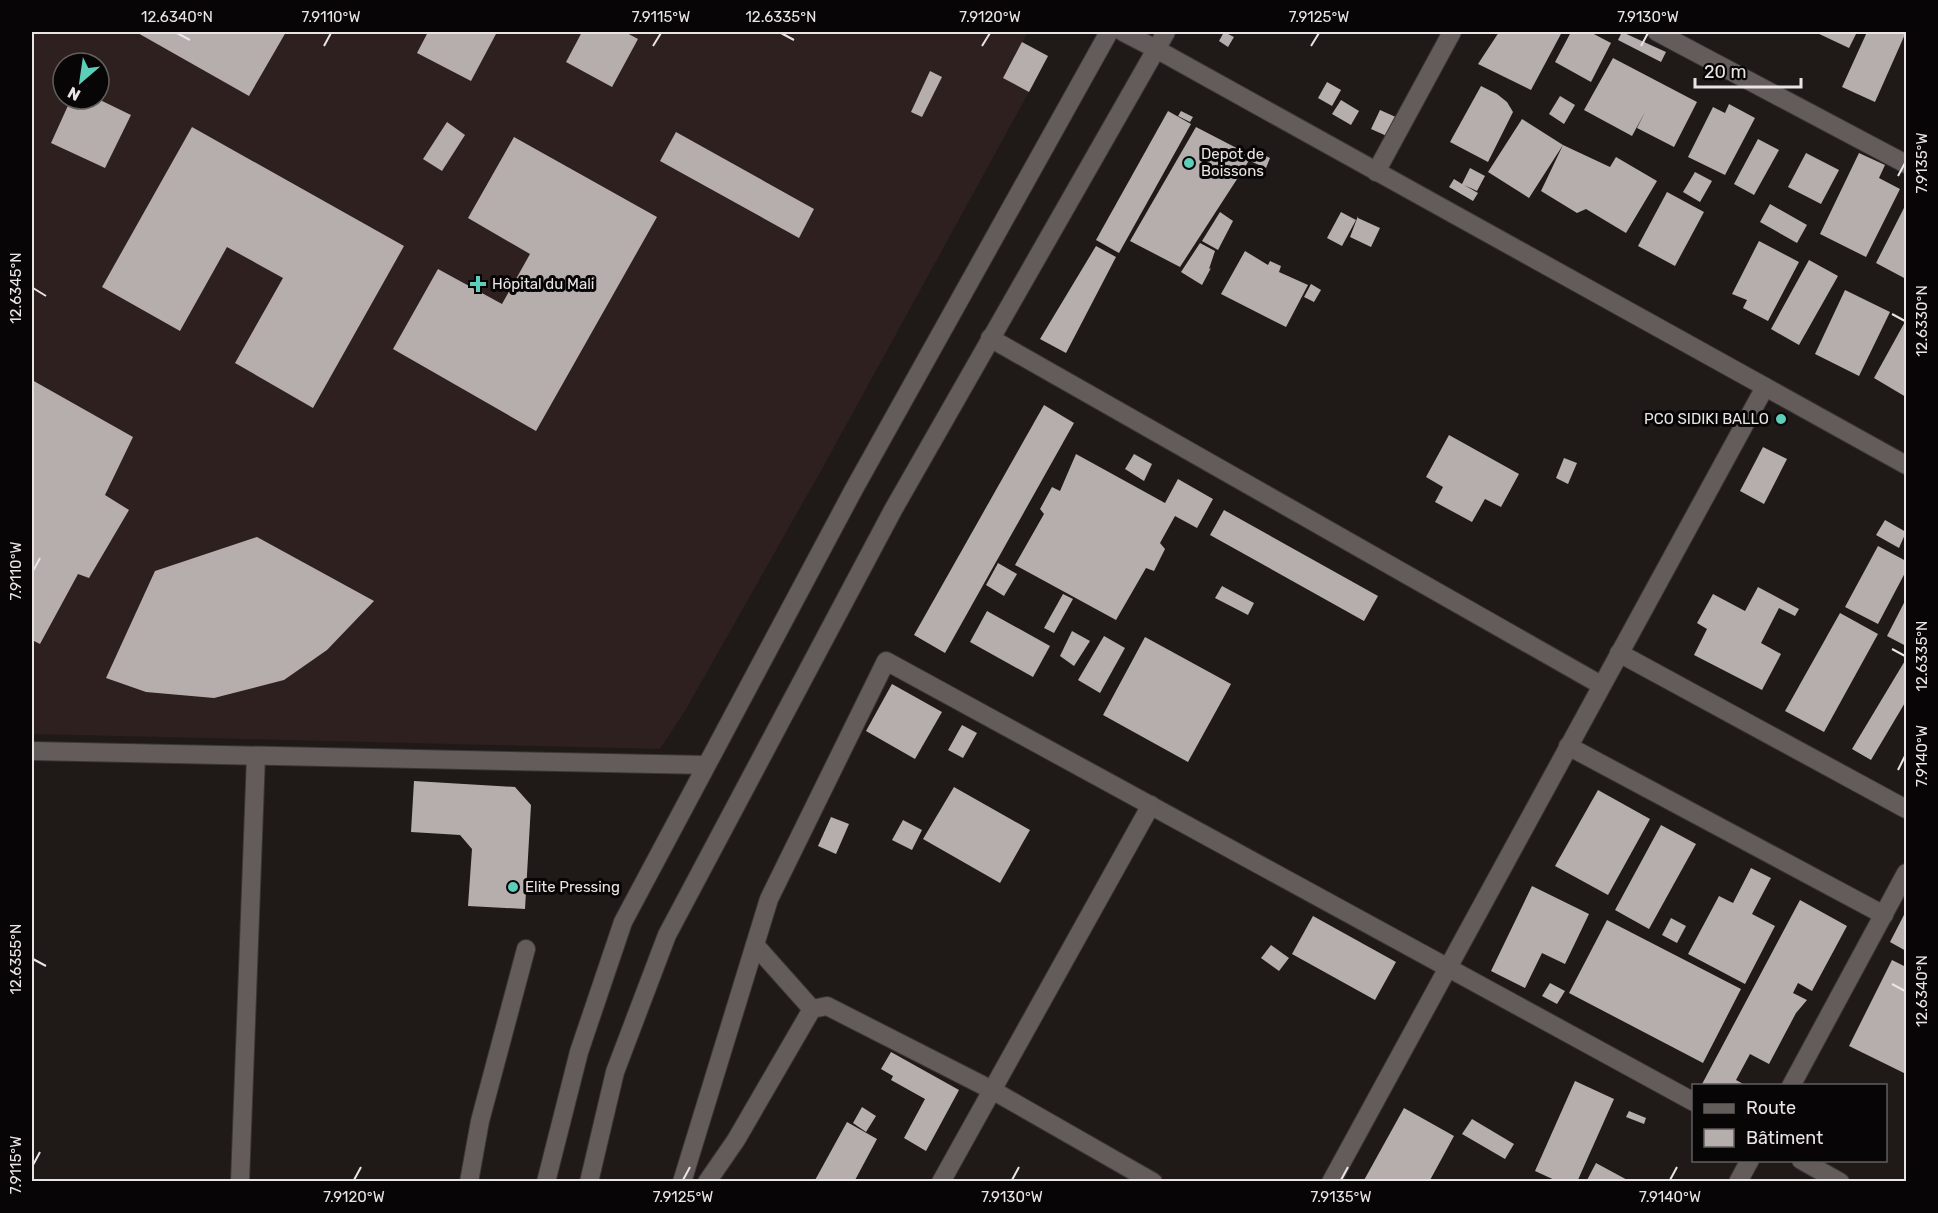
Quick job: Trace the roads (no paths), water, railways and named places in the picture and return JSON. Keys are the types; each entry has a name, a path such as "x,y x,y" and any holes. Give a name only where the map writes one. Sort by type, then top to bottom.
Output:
{"street":[{"path":"546,1182 579,1052 623,922 854,489 1109,32"},
{"path":"1123,32 1906,465"},
{"path":"589,1182 615,1072 667,935 893,510 1166,32"},
{"path":"1376,172 1452,32"},
{"path":"1657,32 1906,164"},
{"path":"990,338 1602,685"},
{"path":"1331,1182 1765,387"},
{"path":"1619,653 1906,809"},
{"path":"682,1182 768,898 886,661 1692,1101"},
{"path":"1568,746 1884,915"},
{"path":"32,751 706,765"},
{"path":"240,1182 256,756"},
{"path":"941,1182 1150,805"},
{"path":"1792,1084 1906,873"},
{"path":"755,945 812,1009"},
{"path":"469,1182 480,1121 526,949"},
{"path":"707,1182 736,1140 812,1009 827,1006 992,1090 1153,1182"},
{"path":"1738,1182 1749,1162"},
{"path":"1803,1162 1840,1182"}],"place":[{"name":"Depot de Boissons","path":"1189,163"},
{"name":"Hôpital du Mali","path":"478,284"},
{"name":"PCO SIDIKI BALLO","path":"1781,419"},
{"name":"Elite Pressing","path":"513,887"}]}
